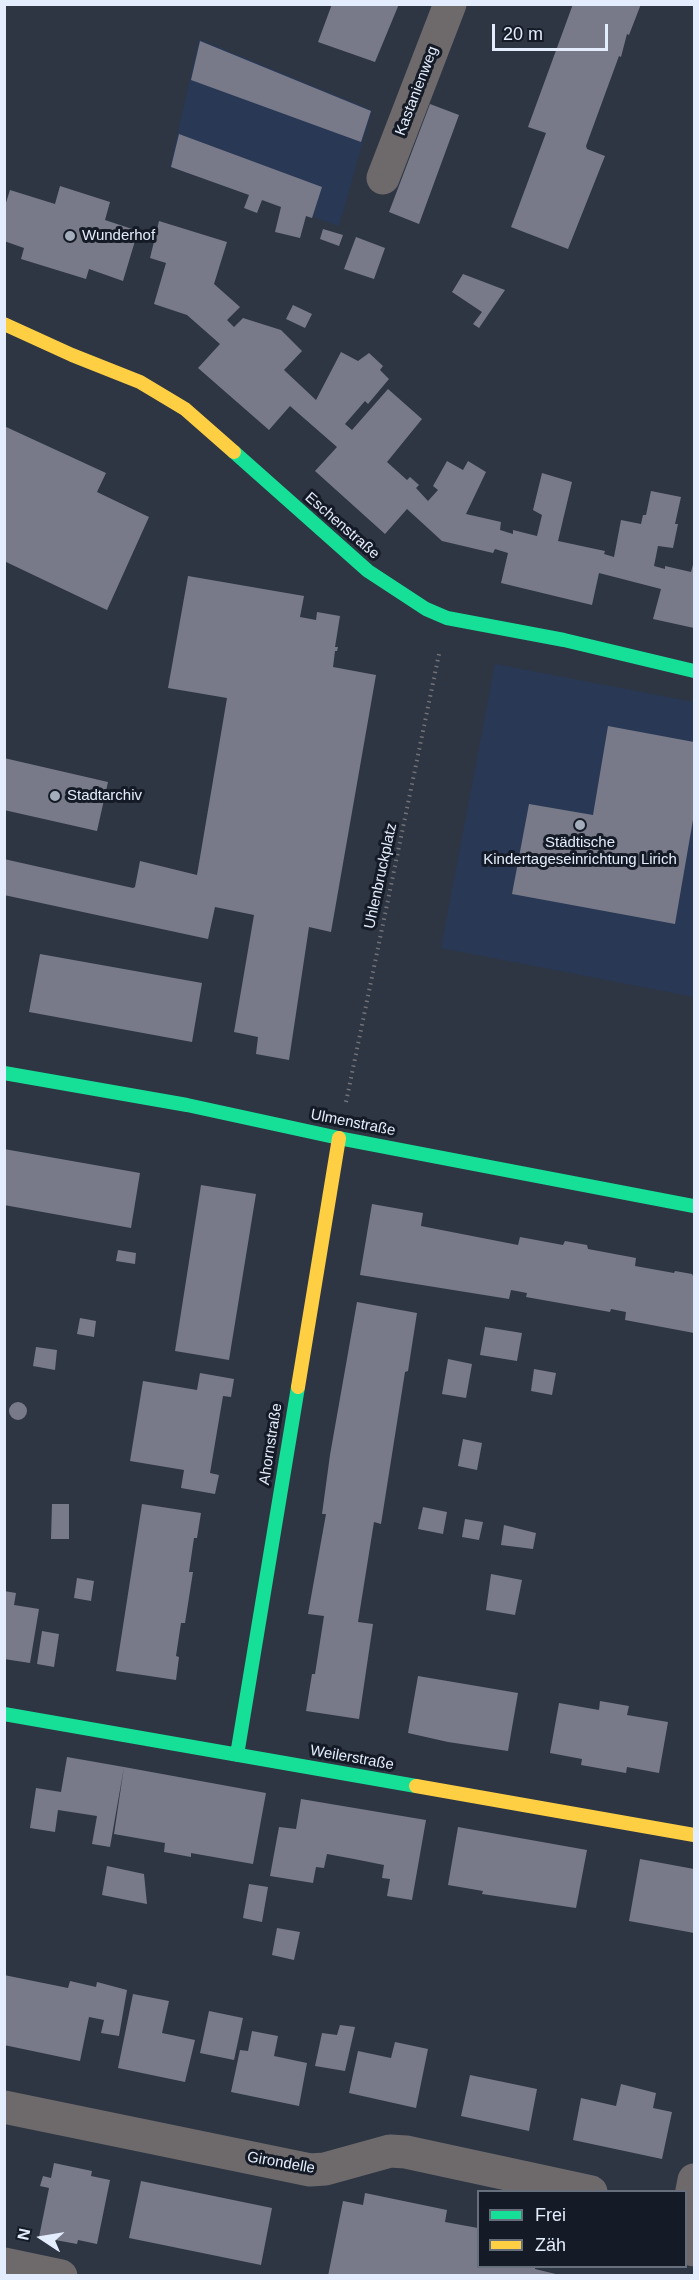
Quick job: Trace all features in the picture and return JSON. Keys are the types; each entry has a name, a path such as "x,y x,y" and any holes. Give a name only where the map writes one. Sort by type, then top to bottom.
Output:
{"street":[{"name":"Kastanienweg","path":"383,177 450,4"},
{"name":"Eschenstraße","path":"4,324 72,355 140,382 185,409 368,571 426,609 447,618 564,640 694,671"},
{"name":"Ulmenstraße","path":"4,1073 187,1105 339,1138 694,1206"},
{"name":"Ahornstraße","path":"237,1755 339,1138"},
{"name":"Weilerstraße","path":"4,1714 694,1835"},
{"name":"Girondelle","path":"4,2107 310,2170 325,2169 390,2151 406,2152 582,2190"},
{"path":"687,2217 694,2180"},
{"path":"4,2264 61,2276"}],"path":[{"name":"Uhlenbruckplatz","path":"339,1138 447,618"}],"shaded area":[{"path":"199,39 372,110 339,226 170,167"},
{"name":"Städtische Kindertageseinrichtung Lirich","path":"495,664 694,702 694,997 441,948"}],"building":[{"path":"332,4 399,4 375,62 318,42"},
{"path":"573,4 641,4 629,35 627,34 621,57 619,56 586,146 587,149 605,156 568,249 511,227 546,133 528,127"},
{"path":"200,41 371,111 361,142 191,80"},
{"path":"430,104 459,115 419,224 389,212"},
{"path":"179,134 322,187 312,218 306,216 300,238 275,232 281,207 262,200 257,213 244,208 249,195 171,167"},
{"name":"Wunderhof","path":"60,186 110,202 105,220 138,231 123,281 89,269 86,279 21,259 24,248 4,241 4,209 10,190 55,204"},
{"path":"159,221 227,242 214,284 240,307 227,320 234,327 243,318 281,330 302,351 284,370 316,400 341,352 358,361 369,353 383,366 380,370 389,379 368,404 365,401 345,424 352,430 388,389 422,419 387,462 407,480 410,477 419,485 416,488 428,501 438,490 433,486 447,461 463,470 468,461 486,472 466,514 501,522 500,530 513,534 513,530 537,536 542,515 533,510 542,473 572,482 558,541 605,551 604,554 614,557 621,520 641,524 643,515 646,515 651,491 681,497 673,548 658,546 654,566 691,572 694,561 694,628 653,619 661,589 599,573 592,605 501,583 508,553 495,549 493,553 442,541 407,509 385,534 315,471 337,447 290,406 269,430 198,368 220,344 187,315 154,304 166,263 150,258"},
{"path":"323,229 343,235 339,246 320,239"},
{"path":"356,237 385,248 374,279 344,269"},
{"path":"463,274 505,290 479,328 473,324 482,312 452,292"},
{"path":"293,305 312,314 305,328 286,319"},
{"path":"4,426 106,473 97,492 149,517 107,610 4,561"},
{"path":"188,576 304,596 300,617 316,620 317,612 340,616 335,647 338,647 335,651 333,667 376,675 331,932 309,927 289,1060 256,1054 258,1037 234,1032 254,915 215,907 208,939 4,895 4,859 133,888 140,861 197,875 227,698 168,688"},
{"path":"608,726 694,742 694,814 675,924 512,894 529,804 593,815"},
{"name":"Stadtarchiv","path":"4,758 108,782 97,831 4,810"},
{"path":"40,954 202,983 192,1042 29,1012"},
{"path":"4,1149 140,1173 131,1228 4,1205"},
{"path":"201,1185 256,1194 229,1360 175,1351"},
{"path":"372,1204 423,1213 421,1226 518,1245 520,1237 563,1245 565,1241 587,1245 588,1249 636,1258 635,1266 692,1274 694,1278 694,1333 625,1320 626,1312 611,1309 610,1312 526,1297 527,1293 511,1290 509,1299 360,1275"},
{"path":"118,1250 136,1253 135,1264 116,1261"},
{"path":"357,1302 417,1313 408,1371 405,1372 381,1524 374,1522 358,1622 373,1624 359,1719 306,1711 312,1674 315,1674 324,1616 308,1614 326,1514 322,1514 330,1455"},
{"path":"80,1318 96,1321 94,1337 77,1334"},
{"path":"485,1327 522,1333 517,1361 480,1355"},
{"path":"36,1347 57,1350 55,1370 33,1366"},
{"path":"448,1359 472,1364 466,1398 442,1394"},
{"path":"534,1369 556,1373 552,1395 531,1391"},
{"path":"200,1373 234,1379 231,1397 223,1396 210,1473 219,1475 215,1494 181,1488 184,1470 130,1461 143,1381 197,1390"},
{"path":"18,1402 24,1405 27,1411 24,1417 18,1420 12,1417 9,1411 12,1405"},
{"path":"463,1439 482,1443 477,1470 458,1466"},
{"path":"52,1504 69,1504 69,1539 51,1539"},
{"path":"142,1504 201,1513 197,1538 194,1538 189,1572 193,1572 185,1623 181,1623 176,1656 179,1657 176,1680 116,1671"},
{"path":"423,1507 447,1512 443,1534 418,1529"},
{"path":"465,1519 483,1522 479,1540 462,1537"},
{"path":"504,1525 536,1533 533,1549 501,1545"},
{"path":"491,1574 522,1580 515,1615 486,1610"},
{"path":"77,1578 94,1581 91,1601 74,1598"},
{"path":"4,1591 16,1593 14,1605 39,1609 30,1663 4,1659"},
{"path":"42,1631 59,1634 54,1667 37,1664"},
{"path":"418,1676 518,1693 508,1751 408,1733"},
{"path":"600,1701 629,1706 627,1715 668,1722 659,1773 627,1767 626,1773 581,1765 582,1759 550,1753 559,1703 599,1710"},
{"path":"67,1757 124,1767 110,1847 92,1844 97,1816 58,1810 55,1832 30,1828 36,1788 61,1792"},
{"path":"124,1767 266,1793 253,1864 191,1853 191,1857 164,1852 165,1843 114,1834"},
{"path":"301,1799 426,1820 412,1900 387,1896 390,1879 382,1878 384,1865 327,1854 324,1868 316,1867 313,1883 270,1876 279,1827 296,1829"},
{"path":"458,1827 587,1850 576,1908 482,1894 483,1891 448,1885"},
{"path":"640,1859 694,1869 694,1933 629,1921"},
{"path":"107,1866 144,1874 147,1904 102,1895"},
{"path":"249,1884 268,1887 262,1922 243,1918"},
{"path":"277,1928 300,1932 294,1960 272,1955"},
{"path":"4,1975 68,1988 70,1981 96,1987 97,1982 127,1990 119,2036 101,2033 104,2020 89,2017 80,2061 4,2045"},
{"path":"133,1994 169,2001 162,2033 195,2040 185,2082 118,2068"},
{"path":"209,2011 243,2018 234,2060 200,2053"},
{"path":"340,2025 355,2027 345,2071 315,2066 322,2033 337,2035"},
{"path":"252,2031 278,2036 274,2056 307,2063 299,2106 231,2092 240,2050 248,2051"},
{"path":"395,2042 428,2049 416,2108 349,2093 358,2051 391,2058"},
{"path":"470,2075 537,2089 529,2131 461,2116"},
{"path":"621,2084 656,2093 653,2108 672,2112 662,2159 573,2140 581,2098 616,2106"},
{"path":"54,2163 92,2171 91,2176 110,2180 97,2244 78,2240 77,2244 39,2237 49,2188 40,2186 43,2176 51,2178"},
{"path":"141,2181 272,2208 261,2265 129,2238"},
{"path":"365,2193 447,2210 445,2222 477,2228 477,2268 535,2268 564,2276 328,2276 343,2201 363,2205"}],"traffic: fast":[{"path":"234,452 368,571 426,609 447,618 564,640 694,671"},
{"path":"4,1073 187,1105 339,1138 694,1206"},
{"path":"237,1755 298,1387"},
{"path":"4,1714 416,1786"}],"traffic: slow":[{"path":"4,324 72,355 140,382 185,409 234,452"},
{"path":"298,1387 339,1138"},
{"path":"416,1786 694,1835"}],"place":[{"name":"Wunderhof","path":"70,236"},
{"name":"Stadtarchiv","path":"55,796"},
{"name":"Städtische Kindertageseinrichtung Lirich","path":"580,825"}]}
